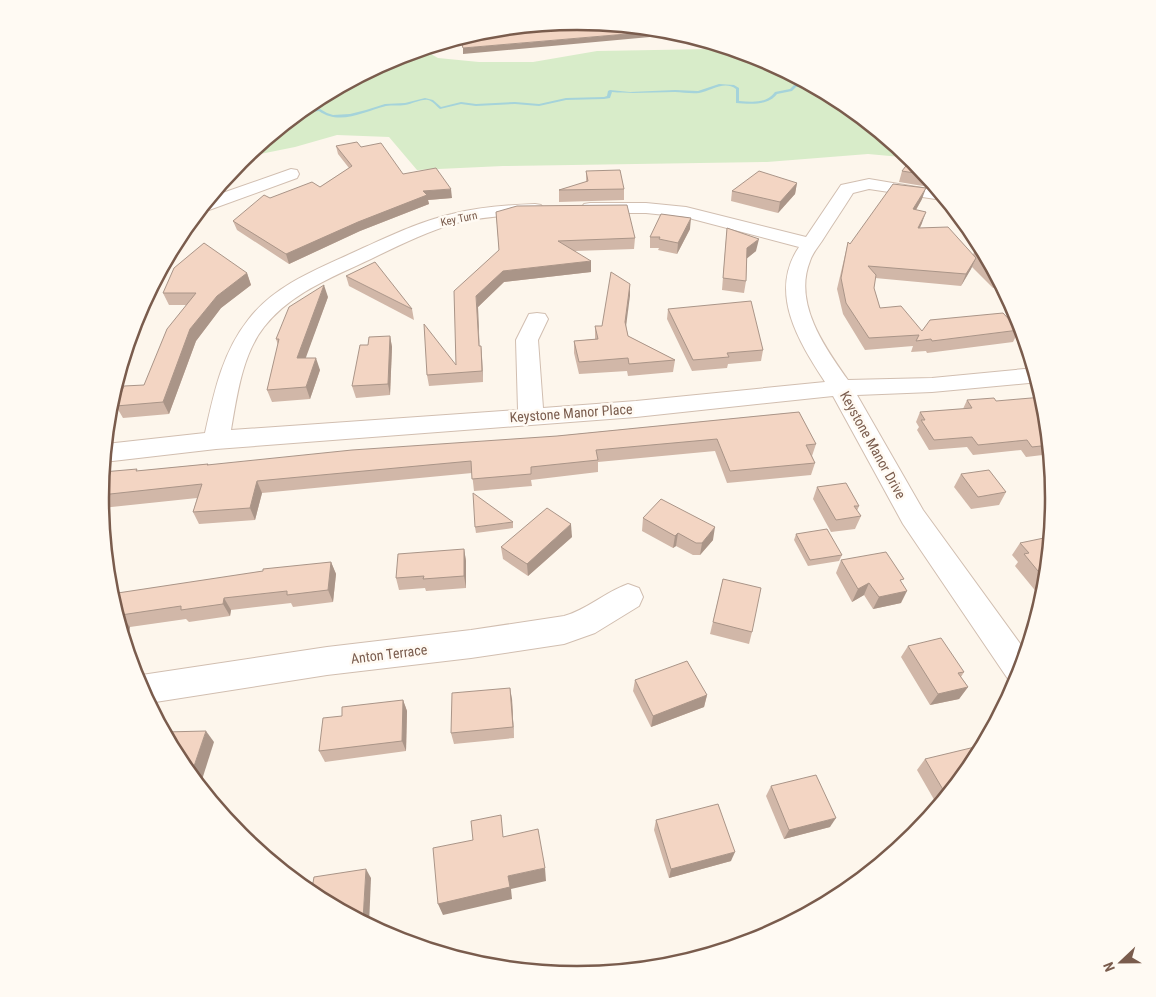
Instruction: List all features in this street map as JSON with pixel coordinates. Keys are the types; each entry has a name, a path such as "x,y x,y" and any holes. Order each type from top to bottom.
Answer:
{"street":[{"path":"512,35 525,34"},
{"path":"216,201 291,174"},
{"name":"Keystone Manor Drive","path":"935,195 869,184 848,190 836,204 809,244 798,268 795,296 802,319 816,351 841,388 913,517 1016,664"},
{"name":"Key Turn","path":"216,440 241,346 256,322 277,302 298,286 426,226 475,214 560,209 665,208 708,216 809,244"},
{"path":"531,416 527,340 537,319"},
{"name":"Keystone Manor Place","path":"113,452 216,440 636,409 841,388 932,385 1031,376"},
{"name":"Anton Terrace","path":"150,688 327,661 471,644 564,630 584,624 628,597"}],"green space":[{"path":"709,49 729,55 785,78 812,93 863,127 898,157 868,154 767,162 503,166 417,170 389,137 337,135 261,154 293,127 344,93 371,78 427,55 431,54 438,58 479,62 533,62 597,51"}],"building":[{"path":"578,30 633,33 463,48 462,45 487,39 547,31"},
{"path":"357,142 361,147 381,143 403,174 436,168 451,189 423,191 427,195 358,222 286,254 233,221 264,195 270,198 312,182 320,187 352,166 336,146"},
{"path":"907,165 914,173 902,171"},
{"path":"620,170 624,189 559,190 588,181 586,171"},
{"path":"759,171 797,183 780,202 732,191"},
{"path":"893,184 926,188 913,209 926,212 918,228 948,227 976,258 966,274 868,266 876,275 874,288 880,308 901,306 922,331 930,320 1003,313 1013,323 1015,330 932,341 931,339 916,341 919,335 869,338 846,303 841,278 848,242 850,244"},
{"path":"627,205 635,238 558,241 591,261 503,271 476,296 482,371 427,375 424,324 456,365 454,291 499,250 496,212 517,206"},
{"path":"661,214 691,218 678,243 659,239 660,237 650,237"},
{"path":"727,228 759,239 747,248 746,281 723,278"},
{"path":"204,243 247,273 217,296 190,329 163,402 119,406 124,386 144,385 167,329 196,293 163,293 174,268"},
{"path":"375,262 412,309 346,276"},
{"path":"611,272 630,284 625,322 628,336 675,360 629,364 628,358 579,362 574,341 598,339 595,326 602,326"},
{"path":"324,285 297,358 316,358 306,387 267,390 279,339 276,339 289,307"},
{"path":"751,301 763,350 727,353 729,357 693,360 668,309"},
{"path":"390,336 388,384 352,386 360,345 368,345 369,337"},
{"path":"994,398 996,401 1035,398 1043,446 1032,447 1027,440 978,445 972,437 934,440 921,420 925,420 920,412 972,408 967,400"},
{"path":"799,412 816,444 806,445 815,463 730,471 717,439 596,450 598,460 531,467 531,474 472,479 471,461 257,481 250,508 193,512 202,484 109,494 111,471 207,465 352,450 557,436"},
{"path":"989,470 1006,492 978,497 961,474"},
{"path":"846,483 859,506 854,506 861,516 836,520 817,487"},
{"path":"473,493 513,522 475,527"},
{"path":"661,499 715,527 702,543 696,543 678,533 675,536 643,518"},
{"path":"547,508 571,524 527,564 501,547"},
{"path":"827,529 842,555 810,560 796,534"},
{"path":"1044,538 1040,573 1024,554 1029,553 1020,543"},
{"path":"464,549 464,576 423,579 424,576 396,578 398,554"},
{"path":"886,552 904,579 900,580 907,591 879,597 869,583 858,589 841,560"},
{"path":"331,562 328,590 287,595 287,591 224,598 223,604 181,610 181,606 124,615 120,593 263,571 263,569"},
{"path":"723,579 761,588 752,632 713,622"},
{"path":"941,638 964,672 958,673 968,687 938,694 908,646"},
{"path":"687,661 707,695 653,716 635,680"},
{"path":"510,688 513,727 451,733 452,693"},
{"path":"403,700 402,741 319,751 323,718 342,716 342,707"},
{"path":"206,731 194,767 188,759 171,732"},
{"path":"975,747 944,791 925,759"},
{"path":"816,775 836,818 789,830 771,786"},
{"path":"718,804 735,852 671,869 656,820"},
{"path":"501,815 503,837 538,829 545,868 508,876 510,887 438,904 433,848 473,840 471,821"},
{"path":"366,869 363,915 311,883 314,877"}],"waterway":[{"path":"316,111 320,110 325,114 333,116 341,116 368,111 385,105 405,104 425,99 432,100 440,108 461,103 476,105 515,103 539,105 566,99 604,98 609,97 610,91 630,93 698,92 719,85 734,86 738,89 737,102 759,103 773,97 776,93 791,90 795,86 799,86"}]}
